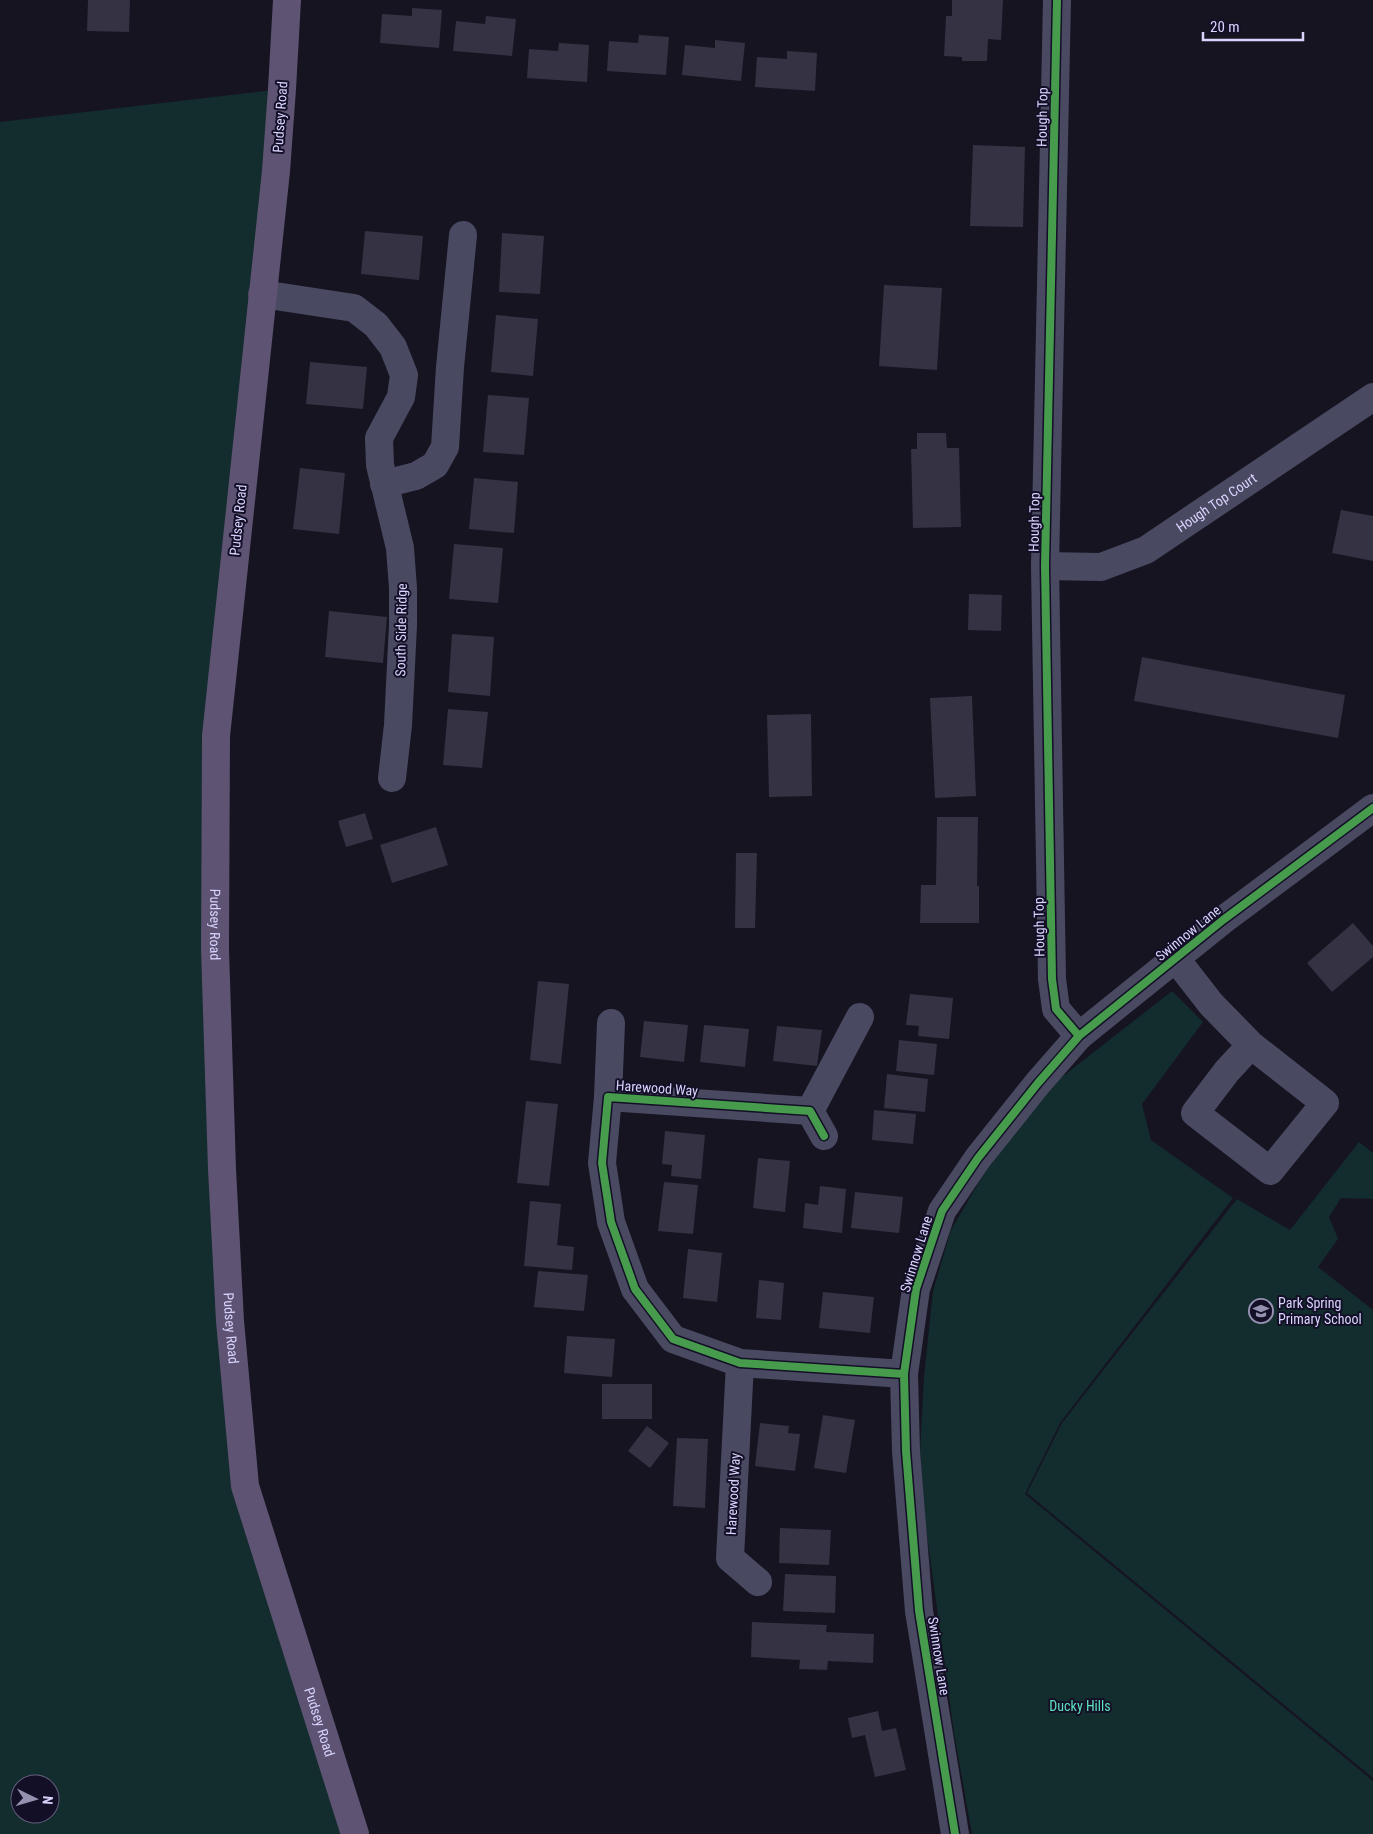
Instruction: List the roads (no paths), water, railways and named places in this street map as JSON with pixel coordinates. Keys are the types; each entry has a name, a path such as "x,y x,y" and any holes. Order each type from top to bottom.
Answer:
{"main road":[{"name":"Pudsey Road","path":"286,0 276,171 216,736 215,949 222,1169 230,1321 245,1486 355,1834"}],"street":[{"name":"Hough Top","path":"1057,0 1045,566 1052,979 1056,1009 1079,1036"},
{"path":"384,484 416,476 435,465 445,447 450,367 463,235"},
{"name":"South Side Ridge","path":"262,294 354,308 376,325 393,347 404,375 401,396 379,438 380,465 400,548 403,588 398,725 392,778"},
{"name":"Hough Top Court","path":"1045,566 1101,567 1146,550 1373,397"},
{"name":"Swinnow Lane","path":"955,1834 919,1611 906,1451 904,1374 916,1288 942,1211 984,1150 1079,1036 1223,920 1373,808"},
{"path":"1176,959 1211,1004 1251,1046 1325,1103 1270,1171 1195,1113 1227,1071 1251,1046"},
{"path":"824,1136 810,1110 860,1017"},
{"name":"Harewood Way","path":"611,1023 608,1098 602,1163 611,1222 635,1289 674,1339 740,1363 904,1374"},
{"name":"Harewood Way","path":"608,1098 810,1110"},
{"name":"Harewood Way","path":"740,1363 730,1558 758,1582"}],"place":[{"name":"Park Spring Primary School","path":"1261,1311"}],"park label":[{"name":"Ducky Hills","path":"1080,1706"}]}
